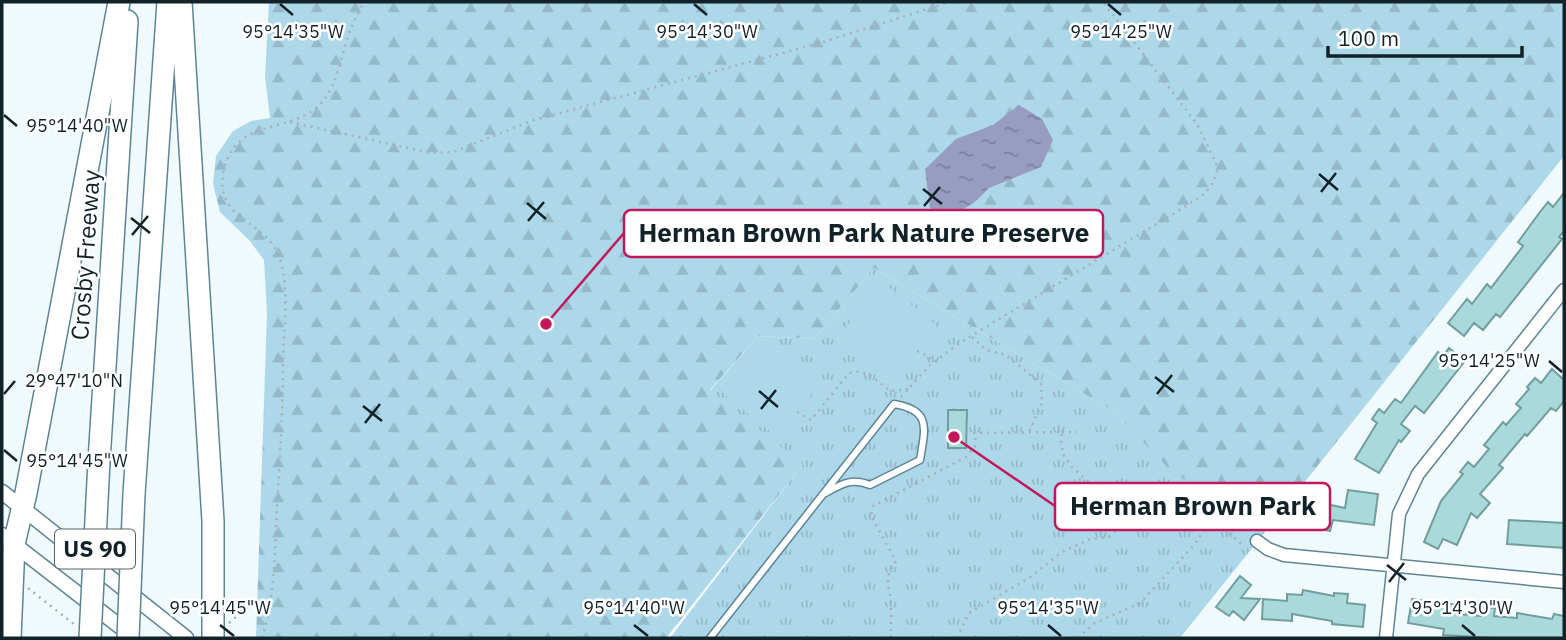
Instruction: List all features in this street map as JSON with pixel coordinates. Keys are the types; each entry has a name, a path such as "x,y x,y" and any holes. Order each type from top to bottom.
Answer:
{"highway":[{"path":"10,638 8,539 23,508 119,2"},
{"name":"Crosby Freeway","path":"87,635 129,2"},
{"name":"US 90","path":"128,638 134,494 168,2"},
{"path":"181,2 213,521 213,634"}],"street":[{"path":"1386,638 1399,514 1418,474 1564,290"},
{"path":"2,492 186,638"},
{"path":"8,539 135,638"},
{"path":"1257,541 1284,555 1564,582"}],"lane":[{"path":"710,638 822,495 894,404 911,407 919,414 925,432 920,460 870,485 858,480 838,486 822,495"}],"path":[{"path":"262,638 270,602 275,554 285,287 281,262 272,240 241,218 230,206 223,192 223,177 233,147 246,135 303,116 324,100 334,80 351,27 364,2"},
{"path":"288,122 431,153 453,152 534,120 809,46 950,2"},
{"path":"894,404 934,362 971,336 1202,196 1211,186 1217,173 1216,163 1196,124 1103,2"},
{"path":"971,336 986,350 1006,355 1041,384 1042,403 1029,432"},
{"path":"917,351 934,362"},
{"path":"797,412 811,420 849,373 858,370 866,372 890,391 908,388"},
{"path":"1062,432 1064,456 1072,467 1097,489 1211,520 1250,551 1257,541"},
{"path":"966,433 1077,432"},
{"path":"891,638 891,599 886,584 895,561 872,516 873,506 966,457 975,446 976,433"},
{"path":"957,638 969,612 1029,578 1062,552 1090,539 1109,537 1117,529 1126,496"},
{"path":"1079,638 1095,623 1140,603 1195,544 1211,520"},
{"path":"20,582 87,635"},
{"path":"213,634 247,607 270,602"}],"green space":[{"path":"269,2 1564,2 1564,156 1265,532 1205,485 1177,478 1113,411 874,268 814,339 758,336 710,390 804,463 666,638 256,638 267,313 264,260 250,241 220,212 213,184 216,156 233,131 251,121 270,118 265,77"},
{"path":"874,268 1113,411 1177,477 1205,485 1265,532 1180,638 670,638 803,464 710,391 758,336 814,339"},
{"path":"883,282 937,326 896,376 842,332"},
{"path":"763,342 818,386 777,437 722,392"}],"water":[{"path":"1019,105 1042,119 1053,140 1041,167 989,188 976,201 950,218 930,208 925,169 956,139 993,125"}],"building":[{"path":"1564,193 1564,231 1559,237 1562,239 1500,317 1496,314 1483,330 1474,323 1464,336 1448,323 1467,299 1472,304 1487,284 1491,288 1523,246 1518,242 1540,212 1548,202 1553,207"},
{"path":"1449,348 1465,361 1424,413 1415,406 1401,424 1410,431 1401,442 1399,440 1379,473 1355,459 1377,423 1372,419 1379,409 1384,413 1395,399 1401,403 1438,352 1443,356"},
{"path":"1552,369 1564,380 1564,401 1556,411 1551,408 1499,465 1503,468 1480,494 1490,503 1477,518 1471,513 1457,545 1443,539 1438,549 1424,542 1441,501 1463,474 1460,472 1468,462 1474,467 1489,449 1484,445 1503,422 1506,425 1521,408 1516,404 1529,389 1527,387 1535,378 1541,383"},
{"path":"948,410 967,410 966,448 948,448"},
{"path":"1348,490 1378,494 1374,525 1333,520 1330,531 1302,525 1307,500 1345,508"},
{"path":"1509,520 1564,523 1564,548 1507,544"},
{"path":"1240,576 1251,585 1241,598 1260,599 1244,620 1233,611 1229,616 1216,607"},
{"path":"1303,590 1334,596 1334,593 1348,594 1347,603 1365,605 1363,627 1332,624 1332,621 1292,614 1292,621 1262,619 1263,599 1287,601 1287,594 1302,595"},
{"path":"1412,599 1460,605 1459,614 1481,616 1482,607 1495,608 1494,616 1517,618 1517,613 1552,619 1554,614 1564,616 1564,638 1443,635 1444,629 1408,623"}],"place":[{"name":"Herman Brown Park Nature Preserve","path":"546,324"},
{"name":"Herman Brown Park","path":"954,437"}]}
